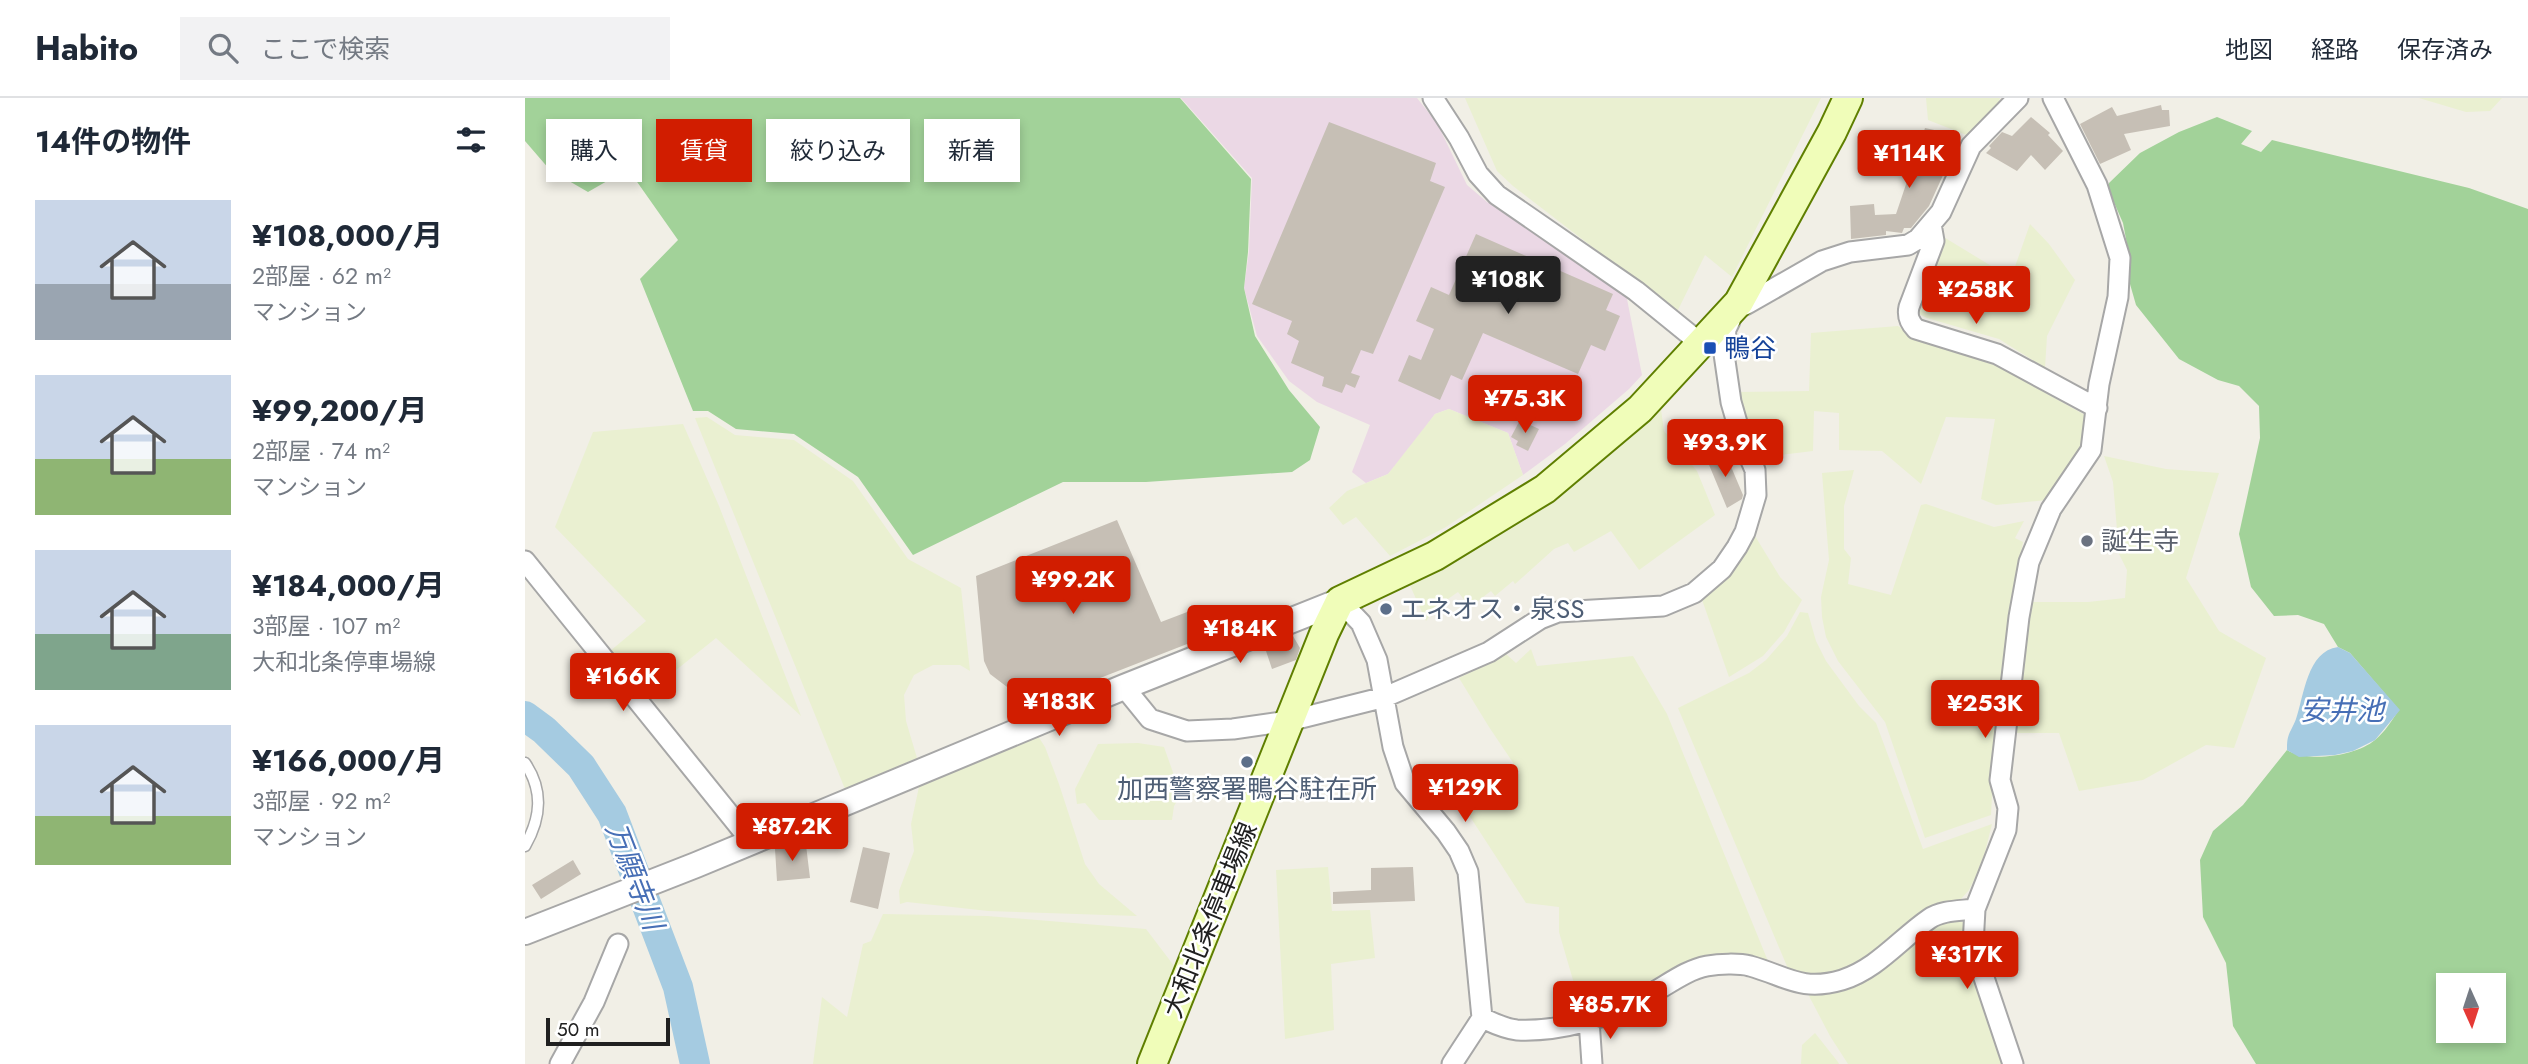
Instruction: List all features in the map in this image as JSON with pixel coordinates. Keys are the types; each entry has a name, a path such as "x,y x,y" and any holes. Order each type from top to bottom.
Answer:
{"main road":[{"path":"1340,601 1435,556 1545,489 1640,409 1733,309 1797,199 1848,98"},
{"name":"大和北条停車場線","path":"1152,1064 1324,634 1340,601"}],"street":[{"path":"1433,98 1478,174 1497,195 1636,291 1689,334 1700,347"},
{"path":"1123,687 1150,719 1187,731 1233,729 1289,721 1385,697 1489,652 1549,615 1564,610 1663,606 1694,593 1722,569 1745,532 1756,495 1755,470 1742,440 1731,402 1724,354 1726,328 1733,309 1745,305 1822,261 1850,252 1908,245 1918,239 1941,212 1971,146 2018,98"},
{"path":"2013,1064 1973,945 1975,909 2007,830 2008,808 2000,780 2019,617 2029,562 2051,509 2091,450 2099,384 2118,297 2120,258 2097,185 2053,98"},
{"path":"1931,225 1934,242 1909,307 1911,324 1916,329 1997,354 2097,408"},
{"path":"525,561 751,841"},
{"path":"527,926 615,898 1123,687 1340,601 1361,623 1377,660 1393,747 1405,783 1446,832 1459,851 1468,872 1482,1018 1452,1064"},
{"path":"1482,1018 1515,1030 1589,1020 1629,1006 1686,973 1706,966 1747,965 1809,986 1843,980 1870,966 1930,919 1943,913 1975,909"},
{"path":"560,1064 594,1002 618,944"},
{"path":"1589,1020 1592,1064"}],"lane":[{"path":"525,764 536,779 538,800 535,829 525,846"}],"shaded area":[{"path":"1181,98 1417,98 1437,123 1467,185 1487,202 1626,294 1642,375 1565,444 1523,475 1508,433 1449,409 1435,414 1388,474 1366,483 1352,472 1370,425 1317,402 1289,381 1257,336 1244,288 1249,251 1252,178"}],"green space":[{"path":"525,98 1180,98 1251,179 1244,288 1255,336 1289,390 1320,427 1310,460 1292,472 1146,482 1063,482 913,555 858,477 794,434 736,429 708,411 693,411 640,279 678,240 637,182 642,182 642,119 546,119 546,165 525,141"},
{"path":"1465,98 1821,98 1732,277 1705,255 1677,312 1497,171"},
{"path":"1926,98 2000,98 1996,111 1969,136 1928,120"},
{"path":"2419,98 2502,98 2490,111 2466,112"},
{"path":"2217,117 2252,131 2241,144 2261,152 2272,140 2469,188 2528,209 2528,1064 2256,1064 2233,1026 2226,963 2203,917 2200,860 2213,831 2243,805 2287,750 2319,757 2356,750 2379,737 2399,710 2350,653 2338,647 2324,624 2298,615 2274,616 2251,587 2239,534 2260,438 2259,406 2239,386 2218,380 2179,359 2136,305 2130,284 2129,255 2123,223 2109,191 2109,183 2140,153 2179,132"},
{"path":"571,182 605,182 588,192"},
{"path":"2030,224 2049,244 2075,280 2047,336 2045,368 1999,339 1915,312 1942,236 2011,278"},
{"path":"1898,326 1919,340 1997,366 2085,415 2085,446 2047,500 1996,505 1981,499 1995,419 1946,417 1921,484 1882,451 1839,450 1839,413 1814,411 1813,451 1772,456 1759,441 1747,444 1735,392 1809,391 1811,333"},
{"path":"1660,402 1664,431 1697,471 1715,515 1639,570 1611,531 1574,552 1568,543 1554,549 1515,584 1513,581 1495,596 1491,591 1470,607 1458,592 1435,608 1426,621 1408,581 1550,495 1612,451"},
{"path":"1449,409 1508,433 1523,475 1446,527 1390,556 1356,517 1343,525 1329,508 1347,491 1388,474 1435,414"},
{"path":"707,417 735,435 794,440 853,481 908,559 961,588 970,671 960,665 933,665 914,675 904,695 906,721 917,758 845,789 695,418"},
{"path":"683,424 719,506 801,716 716,638 645,695 609,652 646,621 555,527 593,432"},
{"path":"2104,456 2166,469 2219,473 2186,578 2219,631 2266,658 2234,748 2206,745 2143,780 2079,791 2059,733 2012,733 2028,602 2088,602 2125,598 2127,570 2119,554 2113,482"},
{"path":"1854,470 1844,506 1844,549 1851,558 1848,584 1891,595 1921,505 1926,504 1994,527 2024,521 2015,538 2023,542 2012,598 2005,708 1993,775 1991,815 1925,838 1885,722 1838,661 1826,637 1822,617 1821,597 1829,560 1822,473"},
{"path":"1752,531 1780,577 1802,600 1784,632 1763,656 1729,677 1700,594"},
{"path":"1800,612 1808,613 1816,641 1826,661 1859,706 1876,723 1923,849 1992,824 1976,876 1961,899 1934,907 1873,957 1840,972 1822,976 1802,976 1789,971 1678,708 1749,673 1766,660 1787,636"},
{"path":"1531,649 1537,666 1633,656 1667,714 1770,966 1725,959 1695,959 1605,1002 1580,1004 1559,932 1559,907 1526,903 1467,812 1520,773 1459,678 1506,654 1516,663"},
{"path":"1036,733 1045,747 1059,784 1085,864 1099,884 1137,916 988,911 907,902 900,904 899,891 914,851 911,824 920,782"},
{"path":"1138,743 1164,747 1181,795 1174,806 1172,820 1099,820 1085,803 1077,804 1075,789 1098,744"},
{"path":"1328,867 1332,911 1370,910 1375,958 1331,964 1334,1030 1285,1039 1276,870"},
{"path":"883,914 987,916 1146,929 1181,975 1146,1064 813,1064 822,997 847,1017 863,944 871,941"},
{"path":"1952,919 1965,923 2007,1064 1848,1064 1809,996 1812,989 1927,929"},
{"path":"1815,1033 1839,1064 1801,1064 1802,1045"}],"water":[{"name":"安井池","path":"2338,647 2350,653 2400,710 2375,740 2353,751 2299,757 2287,750 2288,740 2308,676 2319,657"}],"building":[{"path":"2161,105 2162,110 2169,110 2170,126 2124,134 2131,150 2100,164 2080,124 2112,107 2117,116"},
{"path":"2031,117 2050,133 2048,135 2063,151 2045,170 2031,155 2017,171 1986,153 2002,132 2012,136"},
{"path":"1329,122 1436,163 1430,181 1445,187 1373,354 1361,350 1351,373 1360,376 1355,388 1346,384 1342,393 1322,386 1324,377 1291,363 1299,341 1287,334 1292,321 1252,304"},
{"path":"1925,128 1953,134 1949,148 1954,151 1929,206 1911,228 1904,228 1902,233 1886,231 1886,235 1851,239 1850,206 1874,204 1875,215 1896,214"},
{"path":"1476,234 1613,294 1606,310 1620,316 1605,351 1591,345 1578,374 1483,333 1462,380 1451,375 1440,400 1398,381 1409,355 1421,360 1434,329 1416,321 1431,287 1449,295"},
{"path":"1520,420 1539,429 1528,451 1516,445 1518,441 1511,437"},
{"path":"1724,450 1743,495 1742,499 1727,508 1707,460"},
{"path":"1117,520 1161,622 1195,609 1205,637 1031,705 990,674 984,661 976,576"},
{"path":"1293,636 1300,648 1296,660 1272,669 1266,651 1271,649 1270,645"},
{"path":"806,845 810,878 777,881 775,849"},
{"path":"863,847 890,853 878,909 850,902"},
{"path":"573,860 581,874 541,899 532,885"},
{"path":"1413,867 1415,901 1333,904 1333,892 1371,890 1371,868"}],"waterway":[{"name":"万願寺川","path":"525,716 544,730 581,766 612,814 678,987 695,1064"}],"place":[{"name":"鴨谷","path":"1710,348"},
{"name":"誕生寺","path":"2087,541"},
{"name":"エネオス・泉SS","path":"1386,609"},
{"name":"加西警察署鴨谷駐在所","path":"1247,762"}]}
